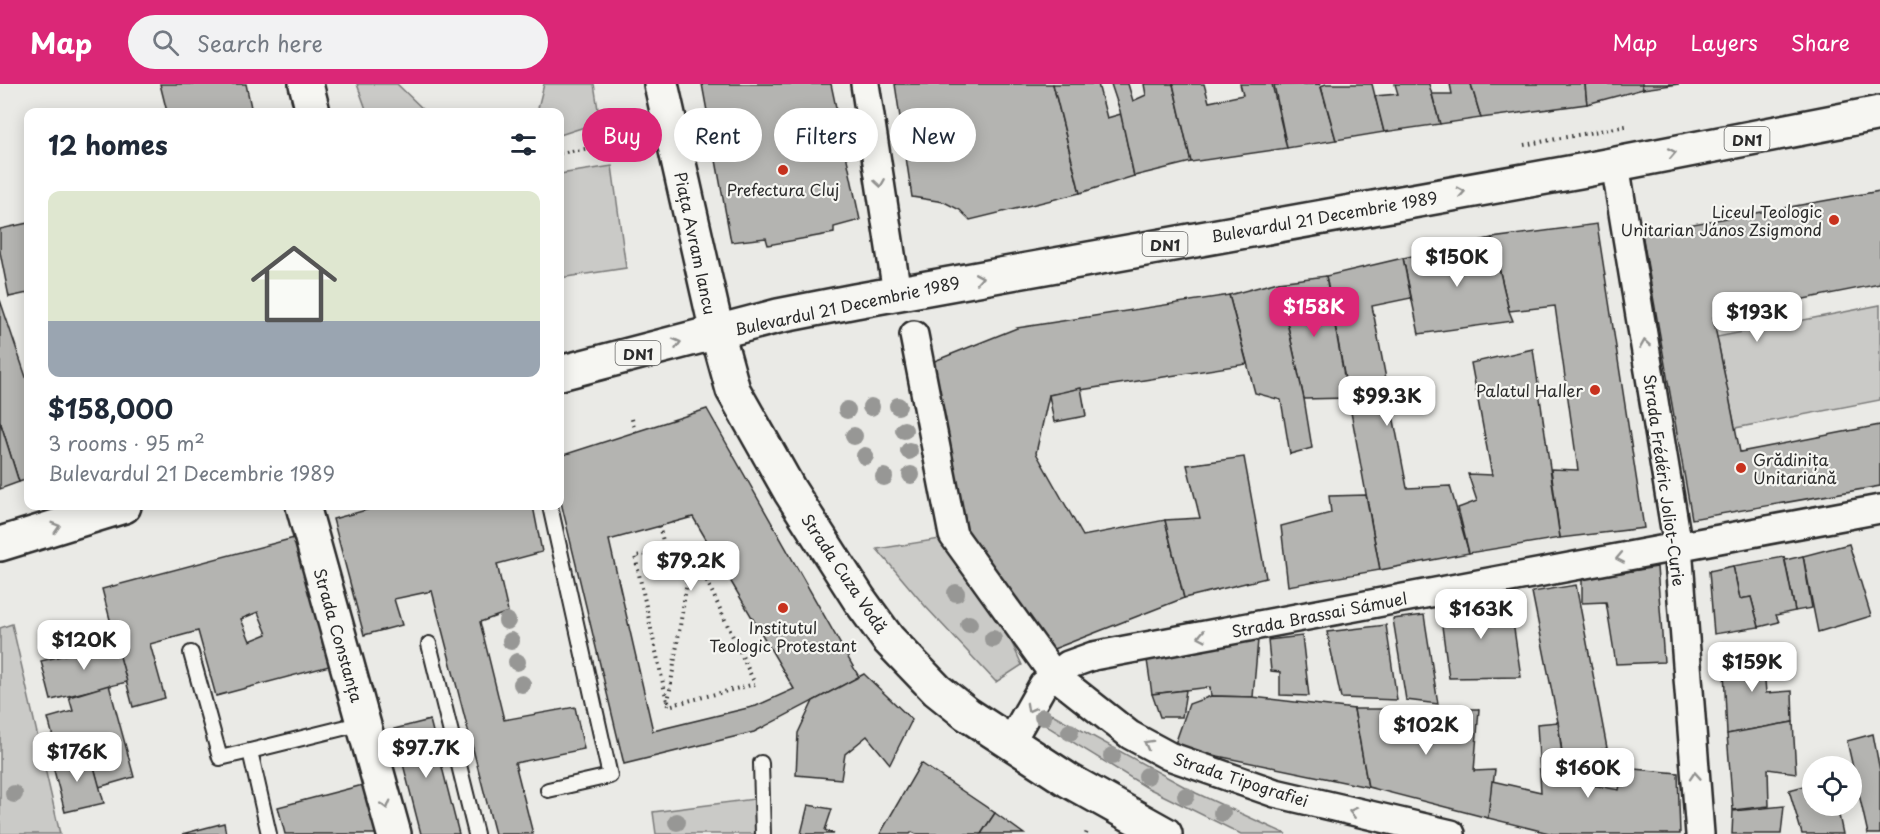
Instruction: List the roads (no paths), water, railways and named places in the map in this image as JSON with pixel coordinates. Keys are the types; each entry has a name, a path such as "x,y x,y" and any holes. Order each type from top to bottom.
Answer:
{"main road":[{"path":"306,84 312,108"},
{"name":"Piața Avram Iancu","path":"661,84 717,332"},
{"name":"Bulevardul 21 Decembrie 1989","path":"564,372 778,316 1615,164 1880,113"},
{"name":"Strada Cuza Vodă","path":"717,332 733,390 790,490 859,599 888,639 937,690 967,714 1068,780 1165,834"},
{"path":"0,544 111,510"},
{"name":"Strada Constanța","path":"304,510 394,834"}],"street":[{"path":"865,84 897,293"},
{"name":"Strada Frédéric Joliot-Curie","path":"1615,164 1678,547 1700,834"},
{"path":"914,335 953,535 1054,675"},
{"name":"Strada Brassai Sámuel","path":"1010,743 1043,685 1068,665 1093,656 1880,509"},
{"name":"Strada Tipografiei","path":"1054,675 1130,735 1168,756 1275,793 1451,834"}],"lane":[{"path":"548,790 610,776 551,510"},
{"path":"429,644 476,834"},
{"path":"191,653 220,758 363,723"},
{"path":"250,751 269,834"},
{"path":"761,763 764,834"}],"place":[{"name":"Prefectura Cluj","path":"783,170"},
{"name":"Liceul Teologic Unitarian János Zsigmond","path":"1834,220"},
{"name":"Palatul Haller","path":"1595,390"},
{"name":"Grădinița Unitariană","path":"1741,468"},
{"name":"Institutul Teologic Protestant","path":"783,608"}]}
